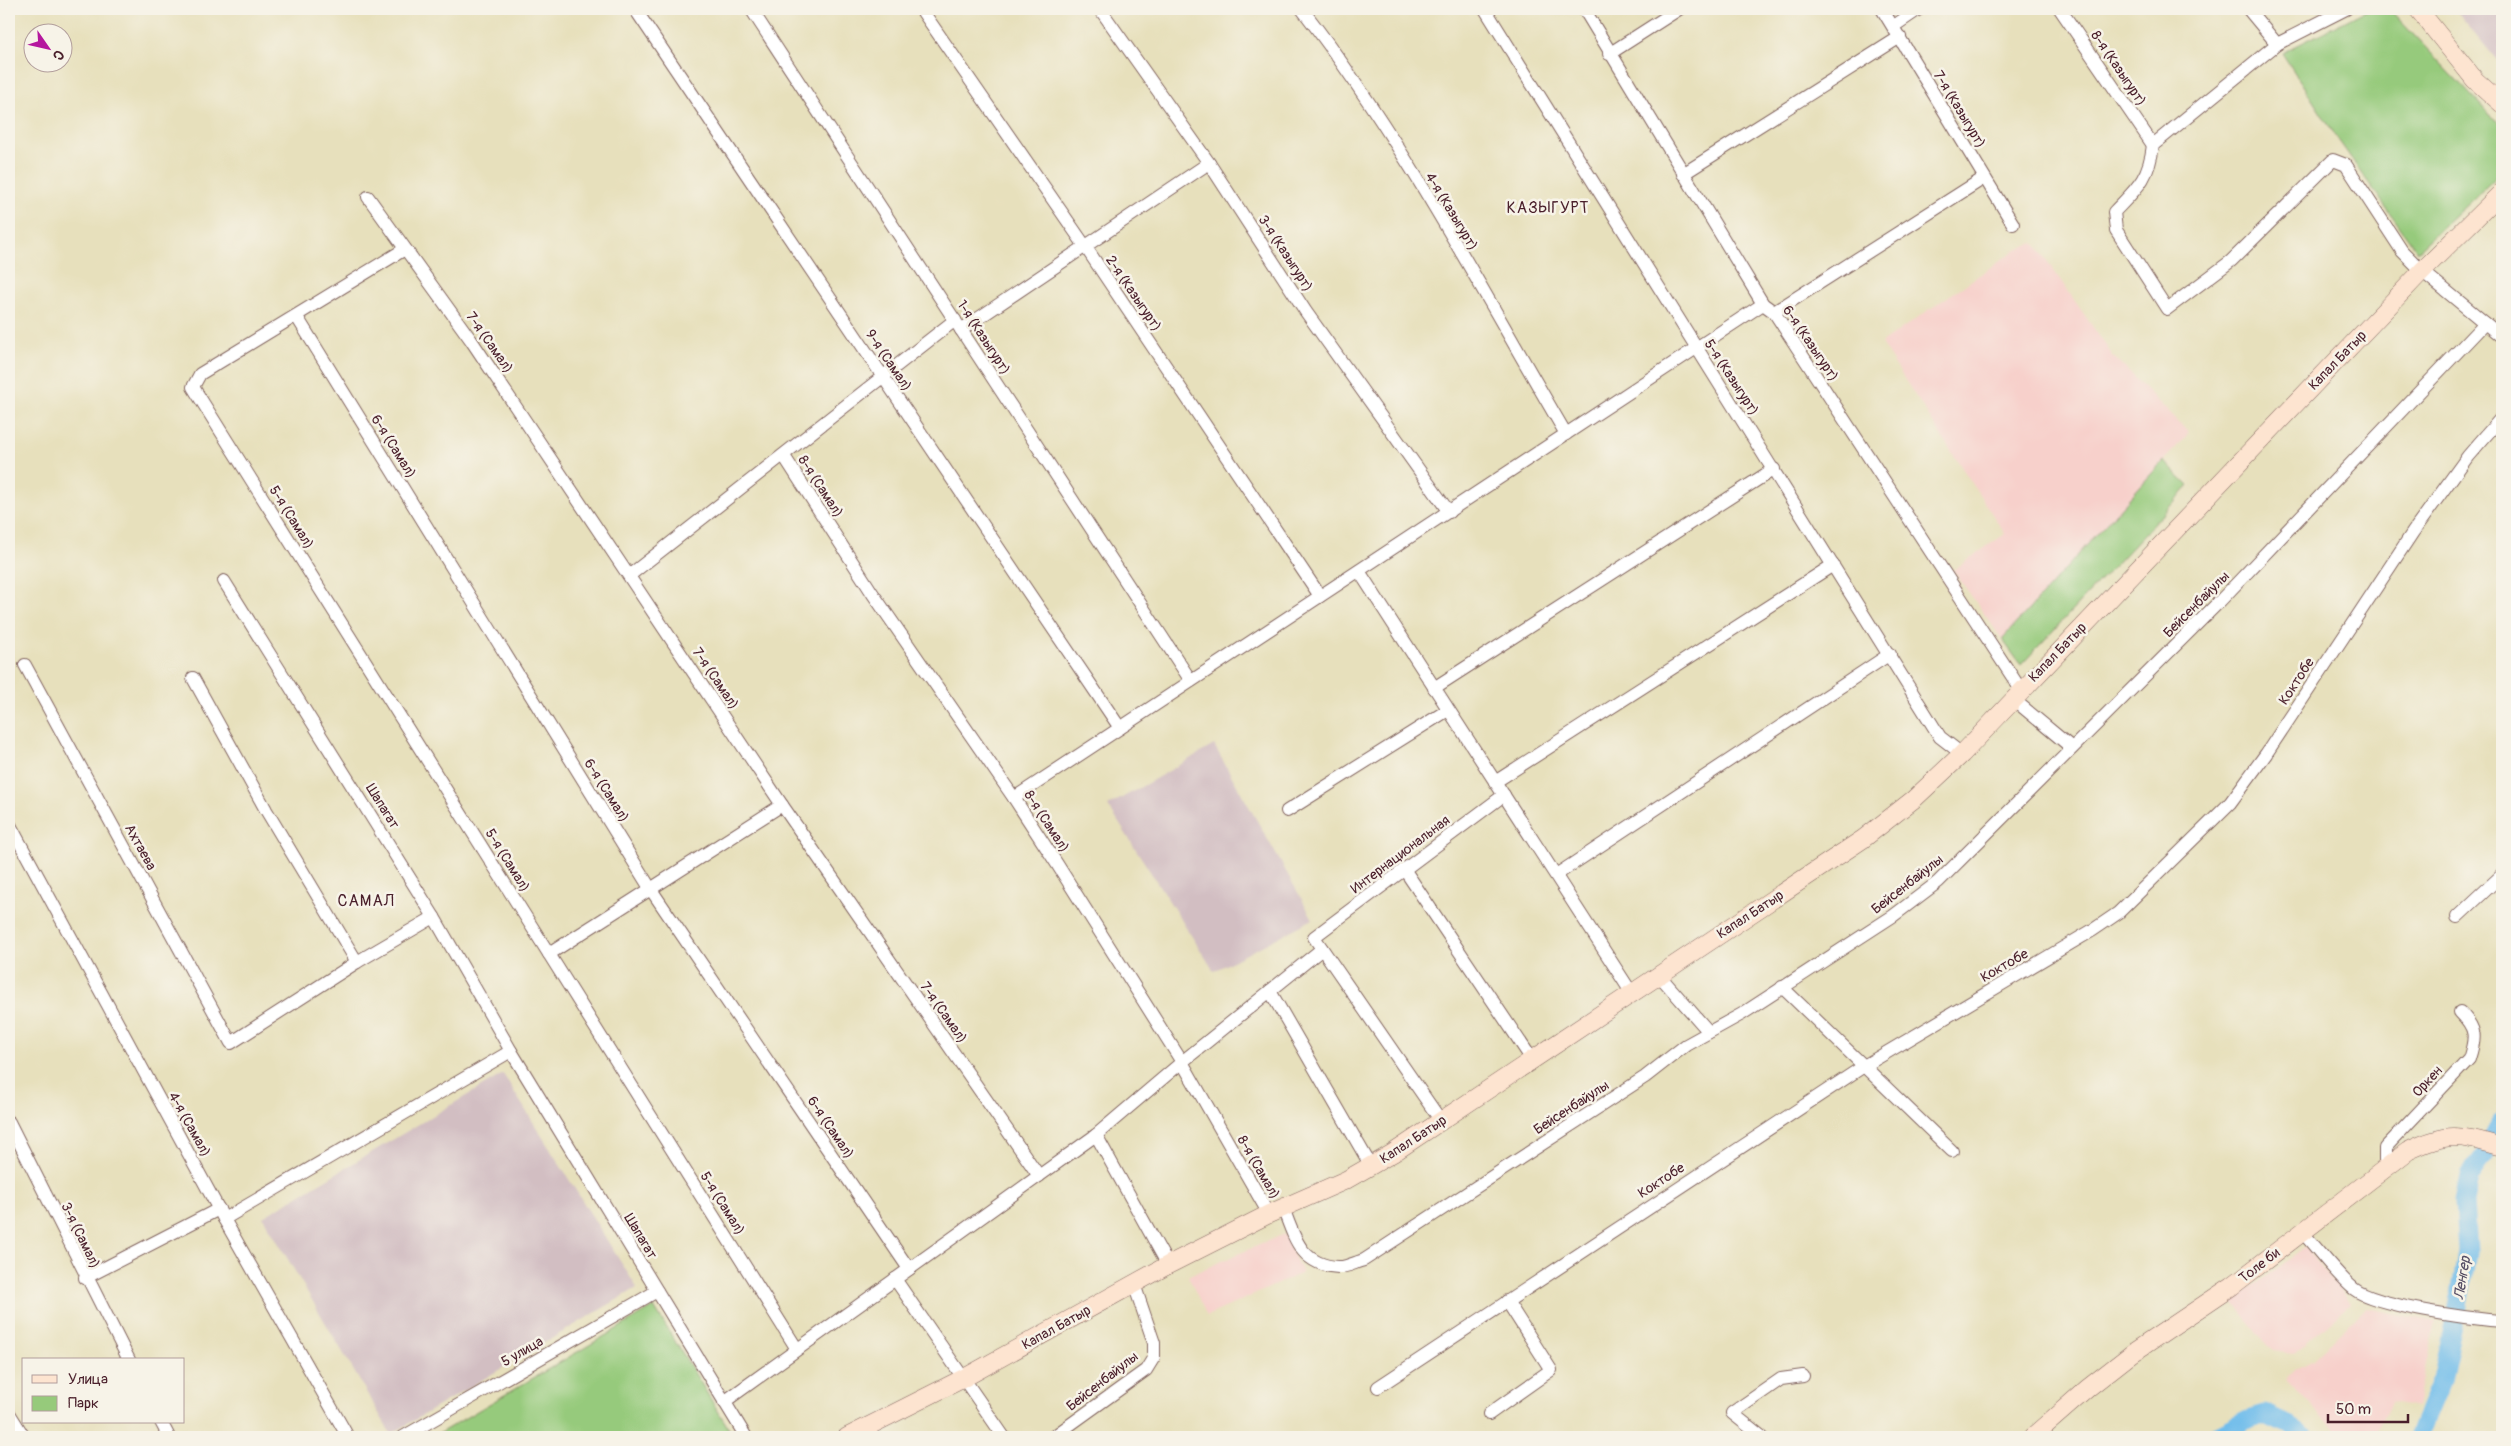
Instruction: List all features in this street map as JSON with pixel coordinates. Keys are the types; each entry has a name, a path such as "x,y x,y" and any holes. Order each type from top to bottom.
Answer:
{"main road":[{"path":"2418,9 2476,80 2502,104"},
{"name":"Капал Батыр","path":"847,1437 964,1378 1168,1264 1276,1211 1346,1180 1371,1166 1532,1061 1631,992 1863,839 1914,799 1962,754 2422,272 2502,192"},
{"name":"Толе би","path":"2032,1437 2088,1388 2134,1352 2232,1286 2408,1151 2433,1139 2453,1136 2502,1147"}],"street":[{"name":"9-я (Самал)","path":"635,9 670,58 882,377 1120,728"},
{"name":"1-я (Казыгурт)","path":"751,9 1191,681"},
{"name":"2-я (Казыгурт)","path":"921,9 1084,246 1320,596"},
{"name":"3-я (Казыгурт)","path":"1100,9 1209,163 1306,312 1449,512"},
{"name":"4-я (Казыгурт)","path":"1302,9 1342,60 1377,114 1566,434"},
{"name":"5-я (Казыгурт)","path":"1485,9 1696,348 1774,469 1832,565 1890,654 1940,737 1962,754"},
{"name":"6-я (Казыгурт)","path":"1584,9 1609,54 1683,174 2017,695 2072,748"},
{"path":"1609,54 1679,9"},
{"name":"7-я (Казыгурт)","path":"1882,9 2013,224"},
{"path":"1683,174 1897,32 1919,9"},
{"name":"8-я (Казыгурт)","path":"2060,9 2153,145"},
{"path":"2248,9 2278,44"},
{"path":"2346,9 2278,44 2153,145 2150,167 2140,184 2114,212 2116,230 2167,309 2231,261 2333,160 2346,165 2402,250 2422,272 2502,337"},
{"path":"630,575 784,456 882,377 958,325 1084,246 1209,163"},
{"path":"1014,798 1696,348 1769,308 1984,178"},
{"name":"7-я (Самал)","path":"368,197 471,340 630,575 782,805 1039,1176"},
{"path":"297,317 405,249"},
{"name":"5-я (Самал)","path":"297,317 200,374 193,387 797,1349"},
{"name":"6-я (Самал)","path":"297,317 650,888 910,1269"},
{"name":"Бейсенбайулы","path":"1276,1211 1298,1248 1316,1261 1338,1268 1364,1260 1645,1077 1686,1045 1782,987 1893,916 1938,882 2220,601 2485,323"},
{"name":"Коктобе","path":"1378,1386 1864,1066 2100,926 2118,913 2230,803 2266,754 2413,532 2468,456 2502,417"},
{"name":"8-я (Самал)","path":"784,456 873,594 1014,798 1276,1211"},
{"path":"1434,688 1774,469"},
{"path":"1495,782 1832,565"},
{"path":"1359,571 1631,992"},
{"name":"Шапагат","path":"224,581 434,917 511,1051 746,1437"},
{"path":"1556,875 1890,654"},
{"name":"Ахтаева","path":"25,665 231,1043 357,962"},
{"path":"193,678 266,810 357,962 434,917"},
{"path":"1287,811 1448,710"},
{"name":"Интернациональная","path":"1322,949 1314,938 1504,795"},
{"path":"549,954 782,805"},
{"name":"4-я (Самал)","path":"9,823 221,1214 348,1437"},
{"path":"1404,869 1532,1061"},
{"path":"2457,917 2502,875"},
{"path":"724,1402 1096,1135 1182,1062 1322,949 1441,1121"},
{"path":"1658,974 1709,1032"},
{"path":"1782,987 1952,1151"},
{"path":"1270,991 1371,1166"},
{"name":"Оркен","path":"2385,1168 2385,1148 2469,1059 2475,1041 2472,1024 2460,1012"},
{"path":"85,1278 221,1214 511,1051"},
{"name":"3-я (Самал)","path":"9,1122 85,1278 127,1358"},
{"path":"1096,1135 1168,1264"},
{"path":"2302,1232 2354,1289 2373,1299 2469,1319 2502,1321"},
{"path":"896,1279 1004,1437"},
{"name":"Бейсенбайулы","path":"1053,1437 1146,1370 1154,1357 1154,1343 1134,1284"},
{"name":"5 улица","path":"403,1437 657,1291"},
{"path":"1489,1414 1551,1370 1507,1300"},
{"path":"1762,1437 1732,1414 1781,1379 1803,1376"},
{"path":"9,1413 24,1437"},
{"path":"162,1424 169,1437"}],"shaded area":[{"path":"2455,9 2502,9 2502,62 2500,64"},
{"path":"2034,242 2113,356 2189,433 2002,639 1953,570 2005,534 1881,343 2014,251"},
{"path":"1214,745 1313,919 1214,971 1108,806"},
{"path":"503,1074 637,1288 391,1434 263,1217"},
{"path":"1284,1234 1302,1273 1207,1316 1188,1276"},
{"path":"2306,1247 2351,1303 2293,1354 2274,1351 2232,1303"},
{"path":"2366,1308 2435,1322 2417,1407 2391,1402 2374,1437 2342,1437 2285,1380 2295,1369 2313,1359"}],"green space":[{"path":"2369,9 2389,9 2489,114 2502,124 2502,172 2417,251 2339,141 2282,53"},
{"path":"2163,461 2189,486 2021,665 2002,639"},
{"path":"654,1307 734,1437 433,1437"}],"waterway":[{"name":"Ленгер","path":"2418,1437 2442,1379 2458,1307 2467,1252 2464,1202 2469,1177 2484,1156 2502,1122"},
{"name":"Ленгер","path":"2213,1437 2248,1419 2264,1414 2290,1426 2306,1437"}],"district":[{"name":"КАЗЫГУРТ","path":"1548,207"},
{"name":"САМАЛ","path":"366,900"}]}
